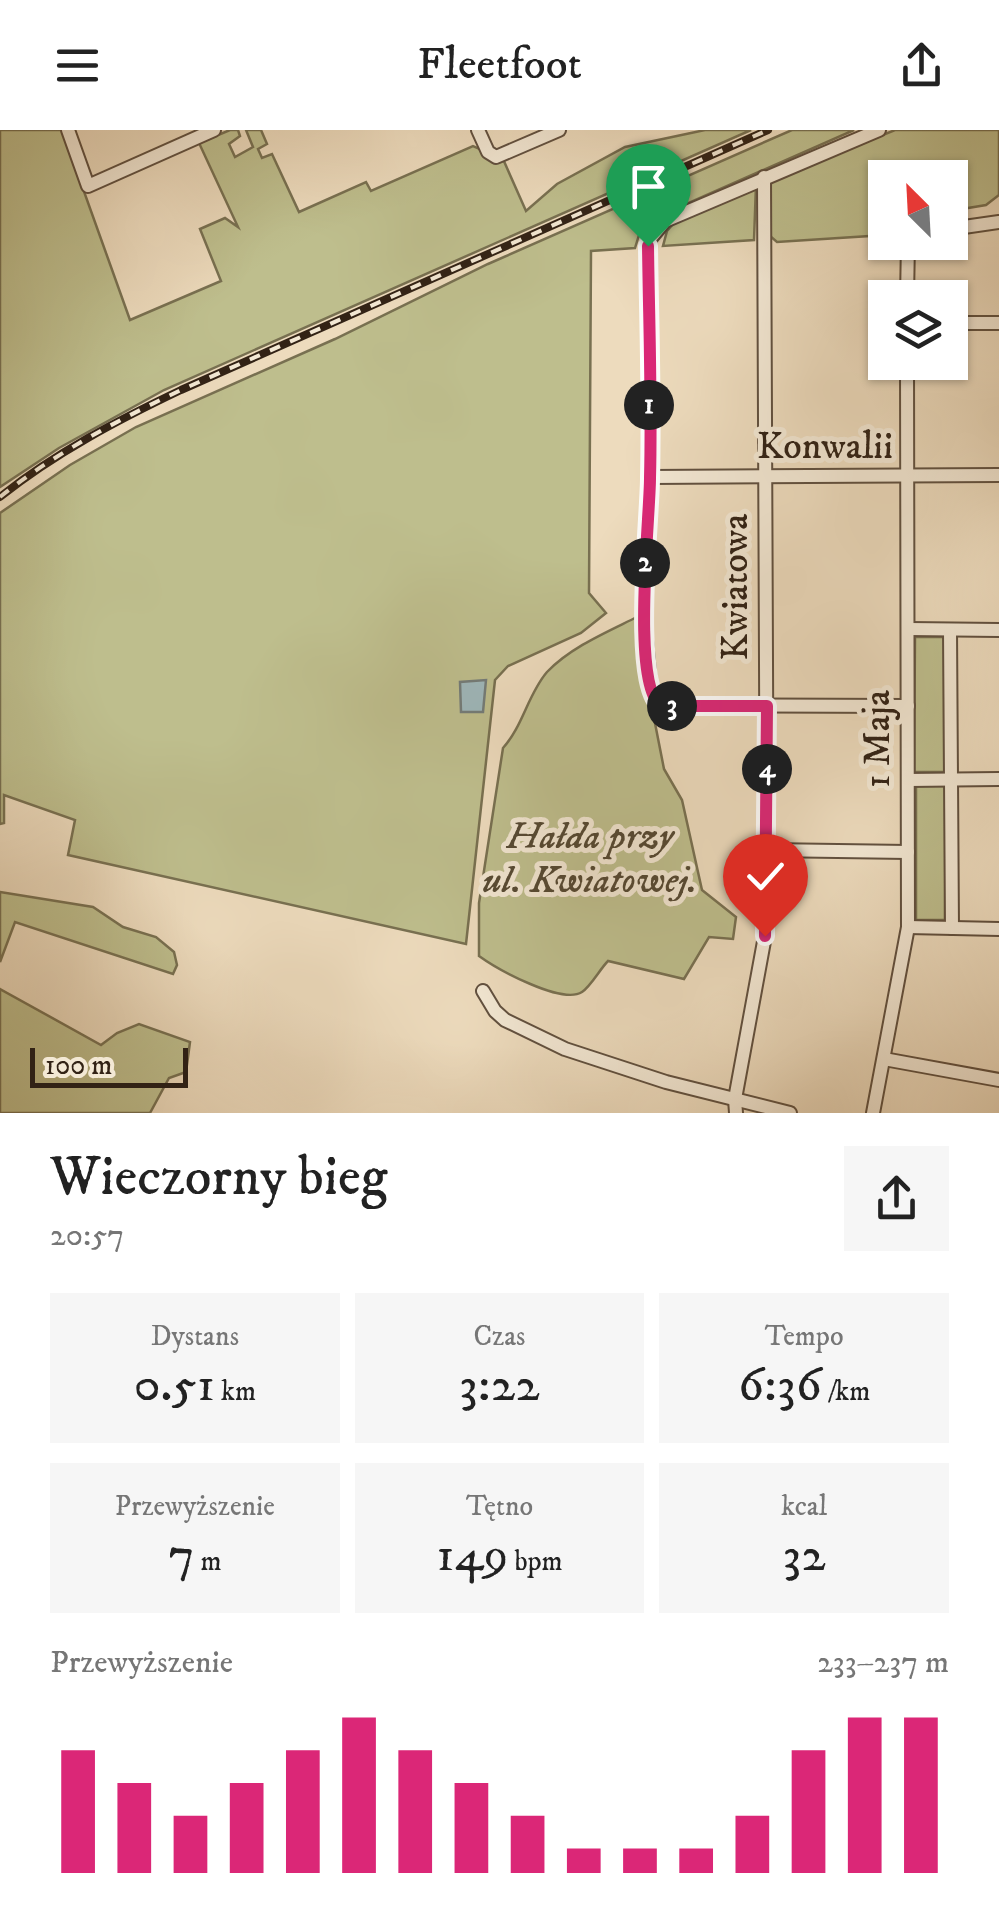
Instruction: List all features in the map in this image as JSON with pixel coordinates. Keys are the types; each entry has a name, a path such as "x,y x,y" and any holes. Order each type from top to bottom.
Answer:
{"street":[{"path":"68,130 88,186 214,130"},
{"path":"478,130 492,156 559,130"},
{"path":"879,130 664,222 650,240 650,478 643,608 654,701 661,706 908,706"},
{"name":"Kwiatowa","path":"736,1106 765,936 768,850 764,177"},
{"path":"968,226 999,222"},
{"path":"968,323 999,323"},
{"name":"1 Maja","path":"873,1113 908,927 907,380"},
{"name":"Konwalii","path":"650,478 999,475"},
{"path":"908,630 999,630"},
{"path":"950,630 952,928"},
{"path":"908,780 999,779"},
{"path":"768,850 908,852"},
{"path":"908,927 999,929"},
{"path":"484,991 505,1020 565,1049 736,1106 790,1113"},
{"path":"884,1059 999,1080"}],"green space":[{"path":"0,130 62,130 130,320 221,281 200,229 225,218 238,227 199,143 230,130 238,130 240,136 229,144 235,157 253,147 246,130 261,130 267,144 258,149 262,158 272,154 299,212 366,182 371,191 473,146 503,159 526,211 557,184 625,147 705,130 751,130 164,390 59,448 0,487"},
{"path":"792,130 854,130 650,220 635,248 591,251 589,593 606,613 581,633 508,666 495,680 466,944 68,855 75,820 4,795 4,823 0,824 0,513 70,465 136,427 335,339 488,264"},
{"path":"895,130 999,130 999,195 986,205 968,208 968,160 868,160 868,236 777,242 770,236 769,181"},
{"path":"756,185 754,240 663,246 673,224"},
{"name":"Hałda przy ul. Kwiatowej.","path":"637,617 644,691 652,708 664,769 682,800 702,890 736,917 733,939 709,937 684,979 608,961 582,992 560,994 514,977 479,956 479,903 503,748 547,672 578,648"},
{"path":"915,637 945,637 945,772 914,772"},
{"path":"916,785 946,785 945,920 916,920"},
{"path":"0,892 93,907 123,927 156,937 174,952 177,965 173,974 15,922 0,962"},
{"path":"0,989 101,1045 139,1024 190,1042 186,1072 169,1078 150,1113 0,1113"}],"water":[{"path":"486,680 483,712 461,712 460,682"}],"railway":[{"path":"0,497 88,438 181,390 768,130"}],"route":[{"path":"648,246 650,478 643,608 651,694 661,706 767,706 765,936"}]}
